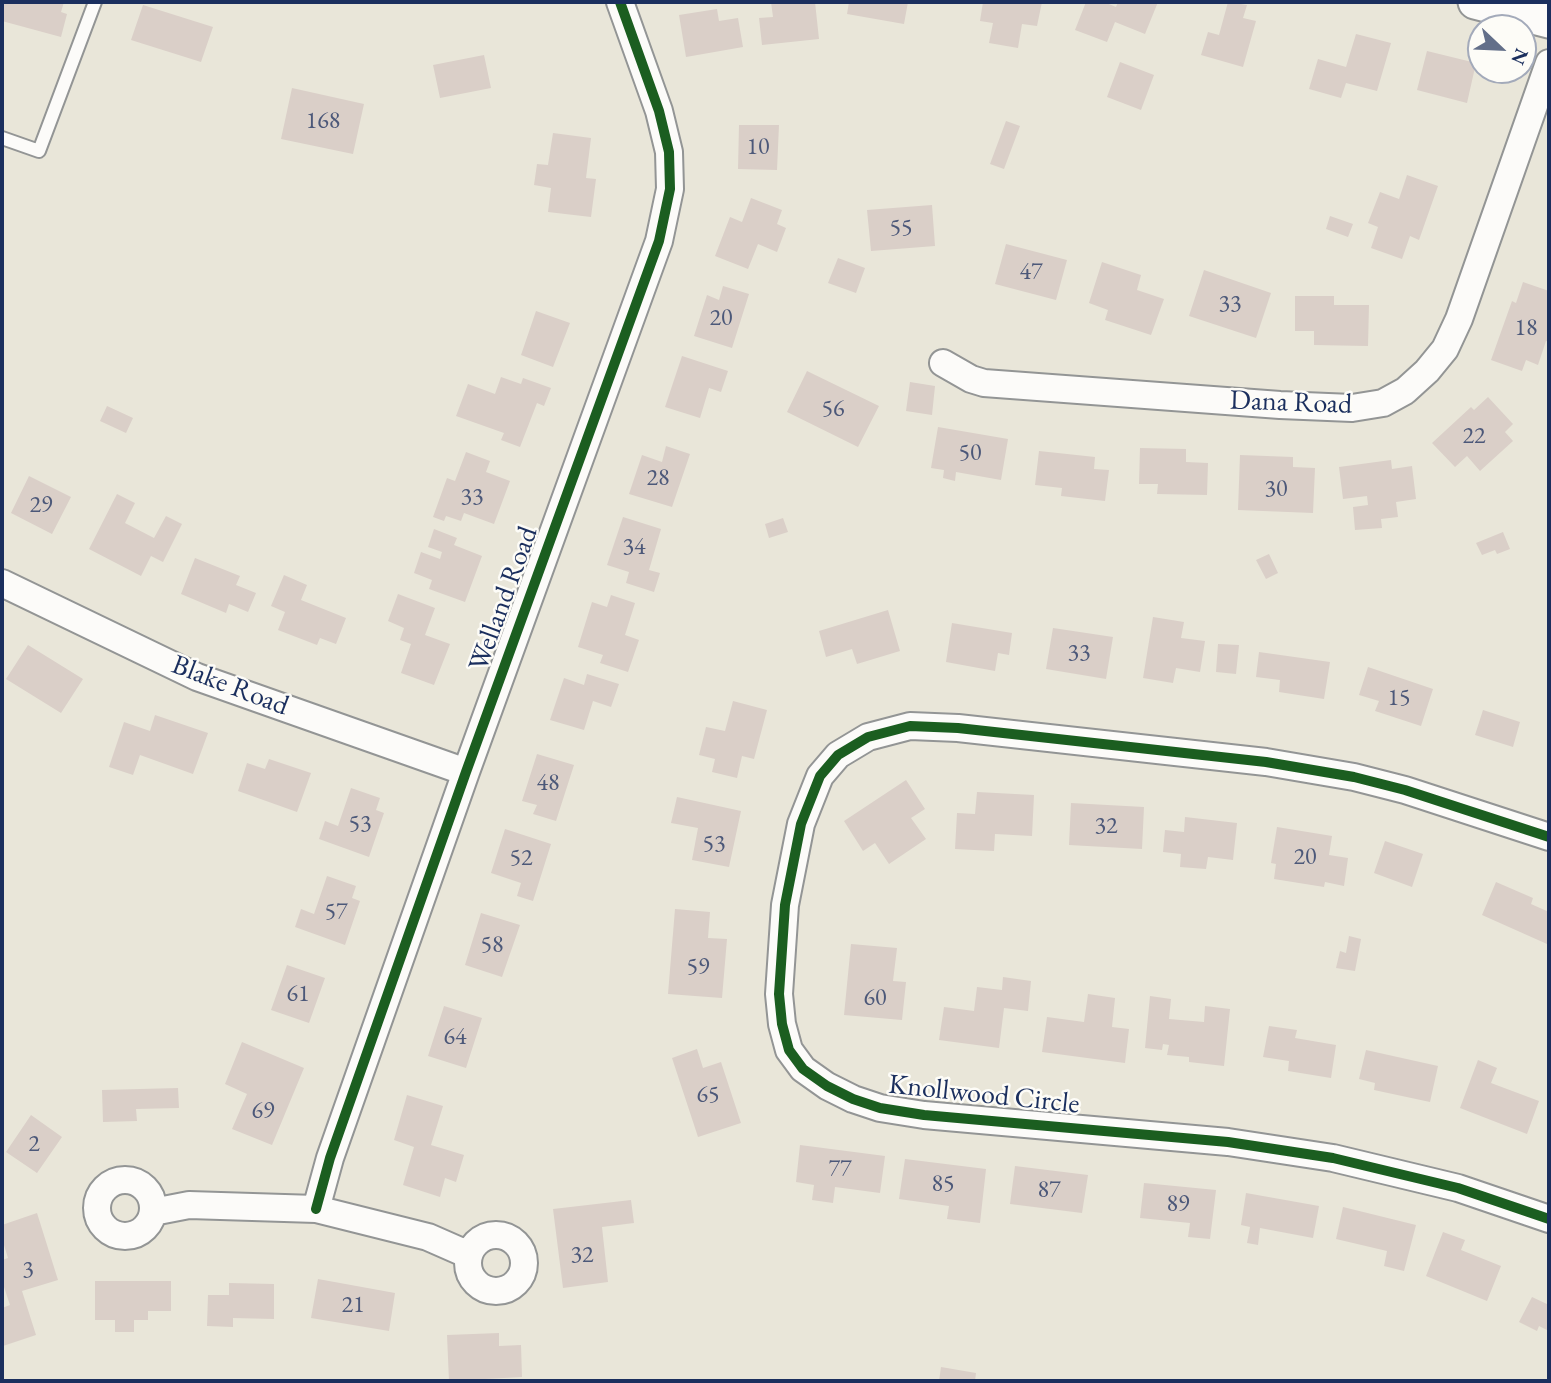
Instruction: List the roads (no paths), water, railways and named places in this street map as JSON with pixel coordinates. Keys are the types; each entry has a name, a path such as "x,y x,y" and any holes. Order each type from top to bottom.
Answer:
{"street":[{"name":"Welland Road","path":"316,1209 330,1158 466,772 659,242 670,189 669,152 659,111 620,2"},
{"path":"1475,2 1549,21"},
{"name":"Dana Road","path":"943,363 971,379 984,383 1280,405 1352,408 1383,402 1412,384 1445,349 1459,319 1549,63"},
{"name":"Blake Road","path":"2,583 197,677 466,772"},
{"name":"Knollwood Circle","path":"1549,837 1405,790 1354,777 1279,764 958,728 910,726 868,737 838,755 820,776 801,824 785,905 779,994 782,1024 789,1050 803,1069 827,1086 880,1108 924,1115 1228,1142 1334,1158 1458,1188 1549,1219"},
{"path":"153,1212 189,1205 316,1209 428,1237 469,1255"}],"lane":[{"path":"2,138 39,150 95,2"}]}
